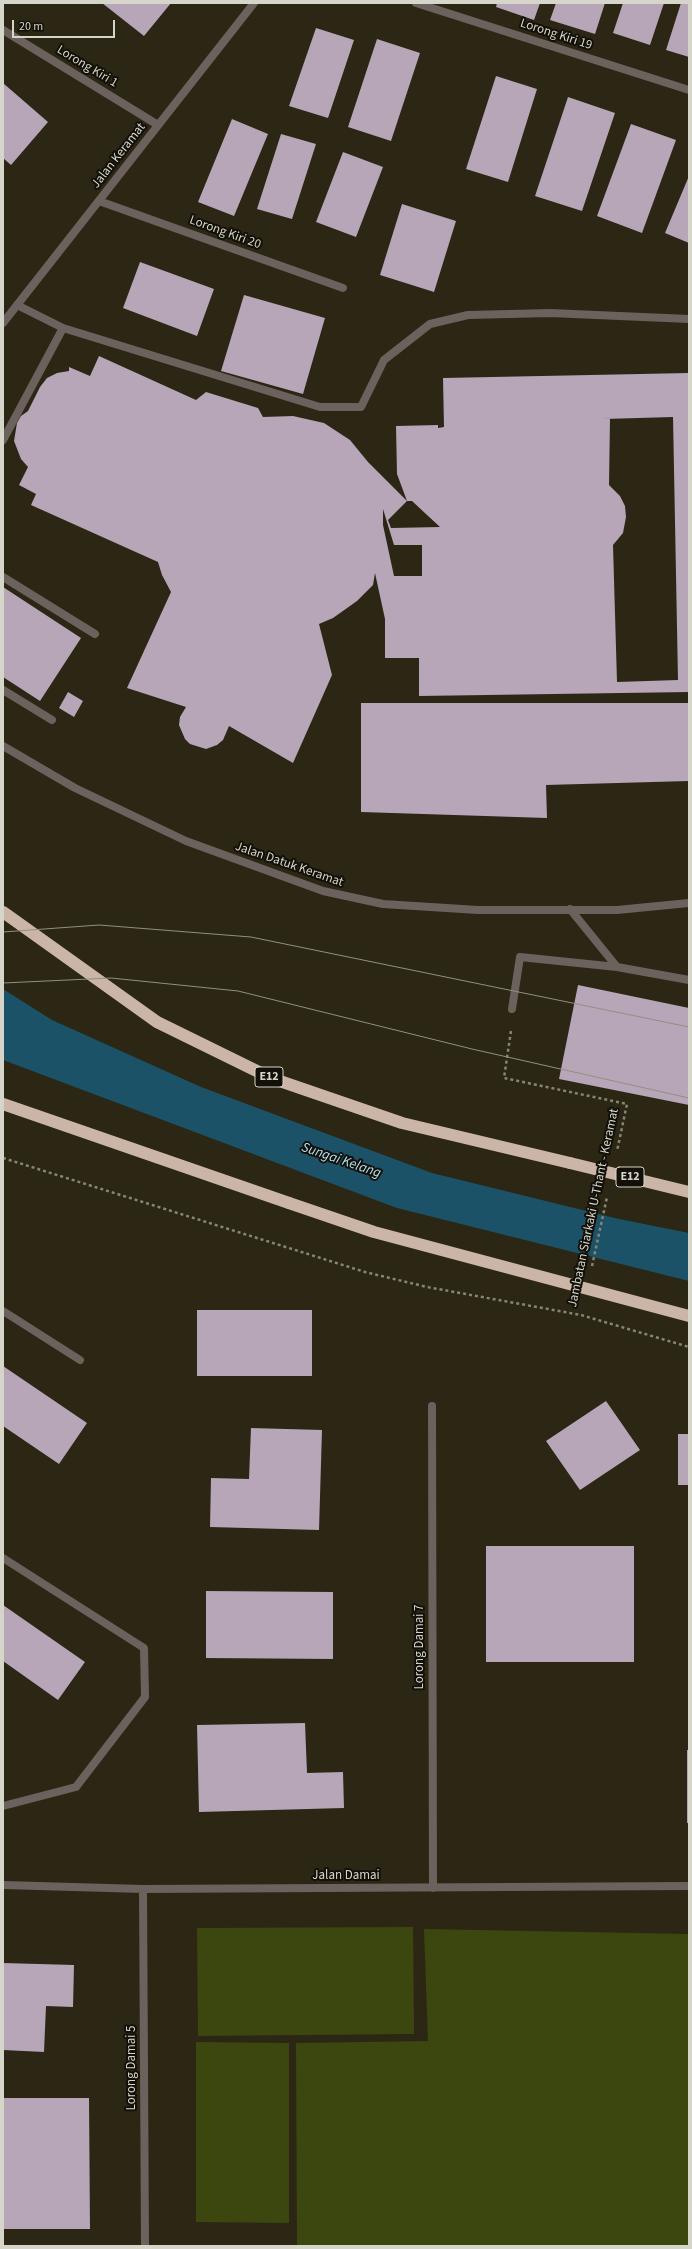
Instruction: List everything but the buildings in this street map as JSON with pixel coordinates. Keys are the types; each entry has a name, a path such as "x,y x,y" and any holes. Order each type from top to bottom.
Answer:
{"highway":[{"name":"E12","path":"3,912 157,1022 271,1078 402,1123 689,1192"},
{"path":"3,1104 374,1232 689,1316"}],"street":[{"name":"Jalan Keramat","path":"3,323 254,3"},
{"name":"Lorong Kiri 19","path":"416,3 689,90"},
{"name":"Lorong Kiri 1","path":"3,30 158,125"},
{"name":"Lorong Kiri 20","path":"99,201 343,288"},
{"path":"17,305 63,328 320,406 361,407 384,360 430,324 468,315 550,313 689,319"},
{"path":"3,440 63,328"},
{"path":"3,577 95,634"},
{"path":"3,690 52,720"},
{"name":"Jalan Datuk Keramat","path":"3,746 75,788 186,842 323,891 383,904 478,910 617,910 689,903"},
{"path":"570,909 617,967"},
{"path":"512,1009 520,957 617,967 689,980"},
{"path":"3,1311 80,1360"},
{"name":"Lorong Damai 7","path":"432,1406 433,1888"},
{"path":"3,1558 144,1648 145,1697 76,1787 3,1806"},
{"name":"Jalan Damai","path":"3,1885 142,1889 689,1886"},
{"name":"Lorong Damai 5","path":"142,1889 145,2246"}],"path":[{"name":"Jambatan Siarkaki U-Thant - Keramat","path":"510,1046 504,1078 627,1104 616,1157"},
{"path":"3,1158 365,1272 427,1287 581,1315 689,1347"},
{"name":"Jambatan Siarkaki U-Thant - Keramat","path":"591,1270 607,1195"},
{"name":"Jambatan Siarkaki U-Thant - Keramat","path":"581,1315 583,1308"}],"green space":[{"path":"413,1927 414,2034 198,2036 197,1928"},
{"path":"424,1929 689,1934 689,2246 297,2246 296,2043 428,2041"},
{"path":"196,2042 289,2043 289,2223 196,2222"}],"water":[{"name":"Sungai Kelang","path":"3,989 52,1020 201,1087 432,1173 619,1219 689,1233 689,1281 397,1208 3,1060"}],"tram line":[{"path":"3,932 99,925 251,937 689,1027"},
{"path":"3,983 111,978 238,991 472,1049 689,1098"}]}
